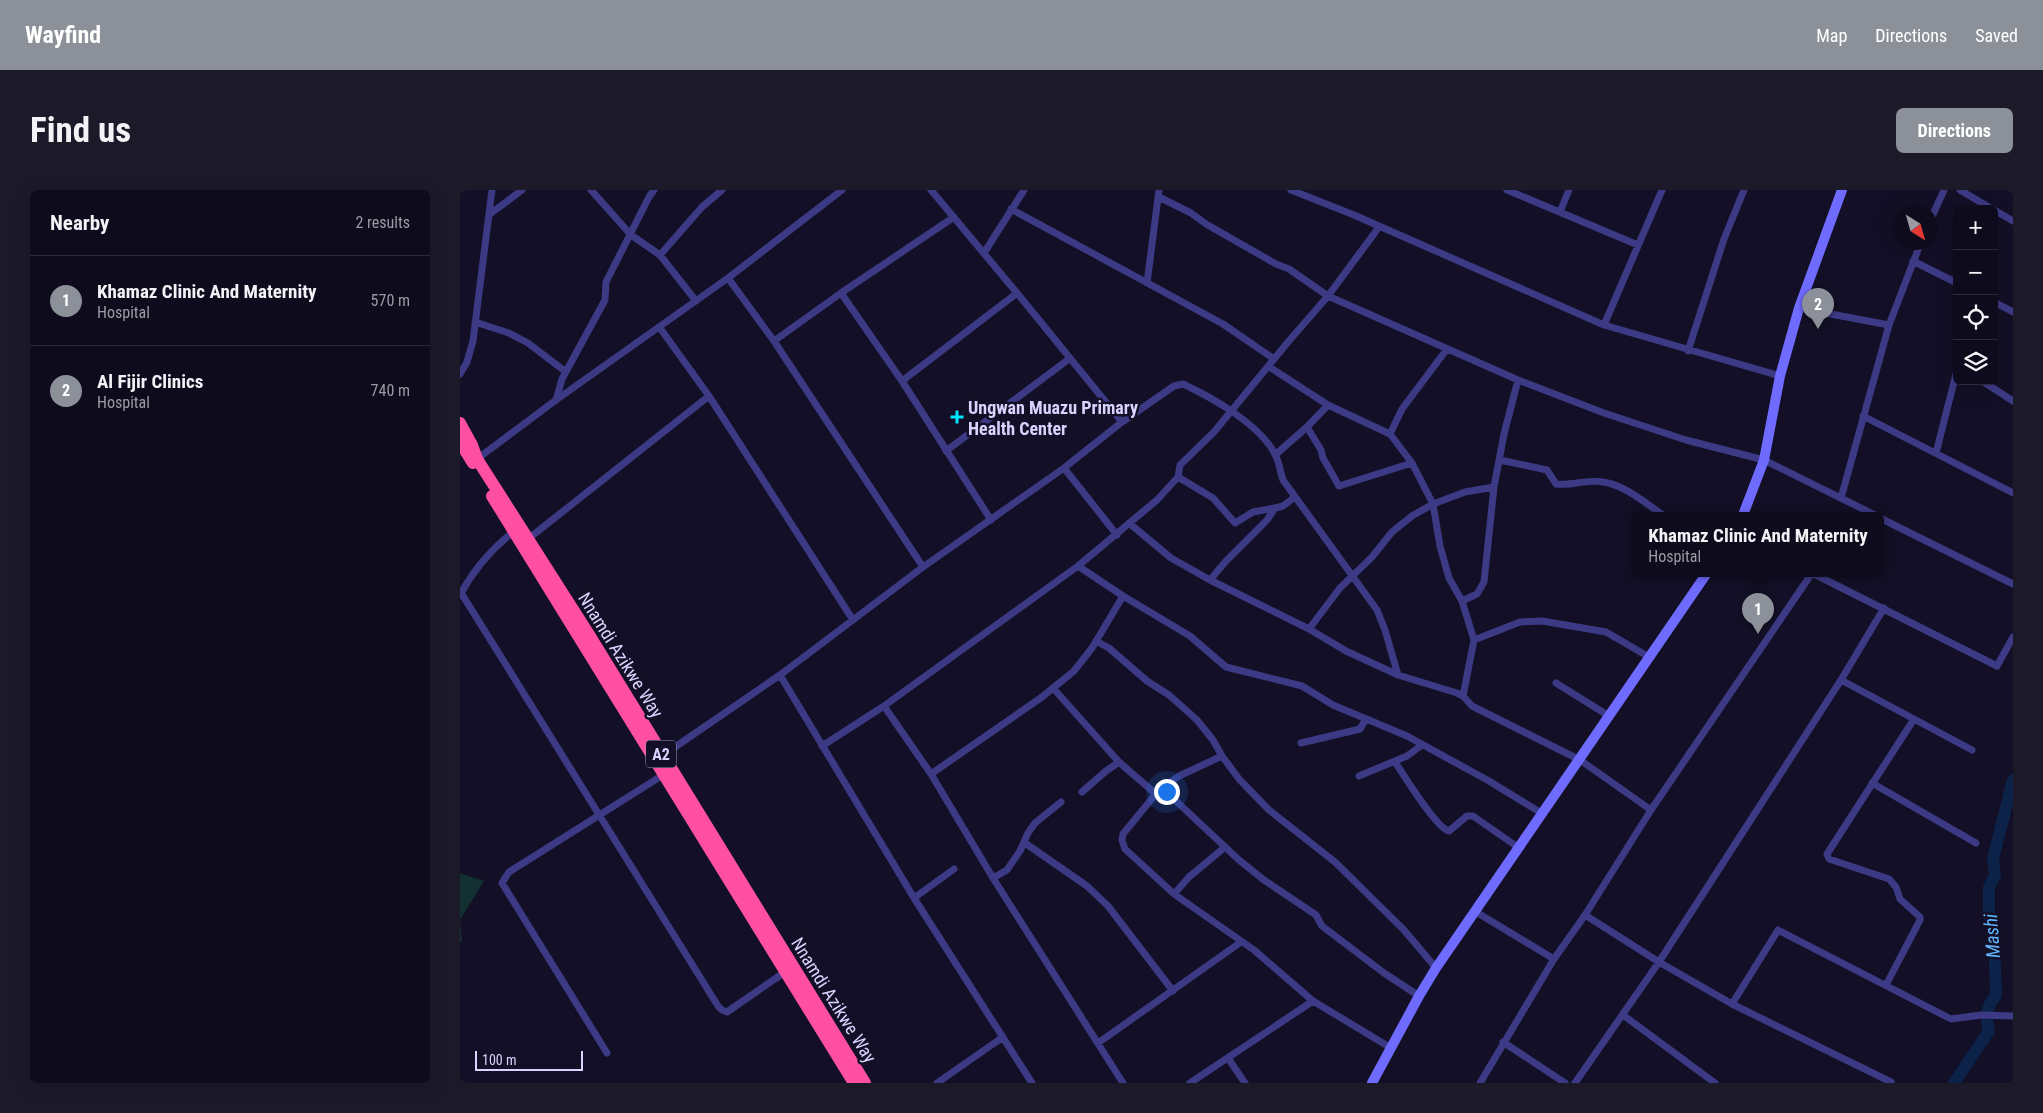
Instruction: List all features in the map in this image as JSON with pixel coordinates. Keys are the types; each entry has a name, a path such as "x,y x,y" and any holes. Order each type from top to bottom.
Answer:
{"highway":[{"name":"Nnamdi Azikwe Way","path":"460,423 477,459 865,1083"},
{"name":"Nnamdi Azikwe Way","path":"460,442 513,532 854,1083"}],"street":[{"path":"460,374 469,355 475,322 492,190"},
{"path":"490,214 522,190"},
{"path":"591,190 631,235 660,255 696,301"},
{"path":"556,400 566,372 605,300 606,282 654,190"},
{"path":"660,255 696,213 722,190"},
{"path":"477,459 556,400 728,278 842,190"},
{"path":"930,190 1122,422"},
{"path":"984,253 1024,190"},
{"path":"1291,190 1354,215 1604,325 1688,351 1780,376"},
{"path":"1507,190 1638,245"},
{"path":"1560,212 1569,190"},
{"path":"1604,325 1662,190"},
{"path":"1688,351 1724,239 1744,190"},
{"path":"1744,512 1764,460 1780,376 1799,308 1842,190"},
{"path":"1937,205 1944,190"},
{"path":"1960,190 1986,205"},
{"path":"1147,283 1159,194 1191,212 1206,224 1276,264 1289,269 1328,296 1518,380 1604,413 1686,440 1764,460 1869,512"},
{"path":"1011,209 1223,324 1274,359"},
{"path":"1998,212 2013,221"},
{"path":"774,341 841,293 954,217"},
{"path":"822,746 884,706 1078,566 1157,500 1178,477 1180,465 1201,446 1328,296 1379,227"},
{"path":"1841,498 1889,324 1918,250"},
{"path":"1913,261 1953,281"},
{"path":"728,278 774,341 923,567"},
{"path":"841,293 902,381 990,520"},
{"path":"902,381 1017,293"},
{"path":"1998,304 2013,312"},
{"path":"1799,308 1889,324"},
{"path":"475,322 509,333 528,343 566,372"},
{"path":"660,328 710,396 853,620"},
{"path":"1390,434 1402,409 1447,349"},
{"path":"946,451 1069,359"},
{"path":"1268,366 1328,405 1390,434 1412,463 1433,504 1440,546 1449,578 1462,601 1474,640 1463,696"},
{"path":"1462,601 1477,594 1484,582 1494,487 1504,434 1518,380"},
{"path":"662,756 780,674 923,567 1064,468 1122,422 1174,386 1183,384 1262,434 1275,454 1283,480 1377,610 1398,675"},
{"path":"1936,453 1953,385"},
{"path":"1988,385 2013,401"},
{"path":"528,539 710,396"},
{"path":"1275,454 1307,427 1328,405"},
{"path":"1863,416 2013,492"},
{"path":"1307,427 1340,486 1412,463"},
{"path":"1500,460 1547,470 1556,484 1564,485 1602,481 1622,488 1659,512"},
{"path":"1064,468 1117,535"},
{"path":"1178,477 1213,498 1235,523 1253,512 1283,506 1295,496"},
{"path":"1309,629 1330,600 1372,557 1392,532 1412,516 1433,504 1465,492 1494,487"},
{"path":"1210,580 1267,520 1275,508"},
{"path":"1884,520 2013,584"},
{"path":"1129,523 1171,558 1210,580 1309,629 1346,651 1398,675 1463,696 1472,706 1580,760 1651,810"},
{"path":"513,532 484,558 460,593 722,1010 727,1012 734,1008 784,972"},
{"path":"1078,566 1123,596 1190,636 1226,667 1302,686 1333,705 1392,729 1489,781 1543,814"},
{"path":"1372,1083 1436,968 1704,577"},
{"path":"1480,1083 1502,1042 1554,959 1585,915 1651,810 1809,577"},
{"path":"1820,577 1997,666 2013,637"},
{"path":"931,774 1053,688 1074,671 1096,642 1123,596"},
{"path":"1575,1083 1659,962 1841,680 1884,608"},
{"path":"1474,640 1520,622 1542,621 1606,632 1649,657"},
{"path":"1096,642 1110,648 1147,681 1169,695 1197,720 1239,779 1269,810 1336,862 1404,930 1436,968"},
{"path":"780,674 914,898 1032,1083"},
{"path":"1841,680 1972,750"},
{"path":"1556,683 1609,716"},
{"path":"1053,688 1119,762 1158,792 1176,801 1264,880 1316,915 1322,926 1345,944 1419,996"},
{"path":"884,706 931,774 993,878 1123,1083"},
{"path":"1300,743 1360,729 1366,719"},
{"path":"1886,985 1920,917 1900,899 1896,887 1889,879 1829,858 1827,854 1914,719"},
{"path":"1359,776 1395,762 1422,745"},
{"path":"1222,756 1179,776 1158,792 1123,834 1122,840 1125,849 1174,894 1283,974 1312,1001 1391,1048"},
{"path":"1082,792 1119,762"},
{"path":"1395,762 1427,809 1444,830 1449,831 1467,816 1473,816 1519,848"},
{"path":"607,1054 502,883 510,872 598,815 663,776"},
{"path":"1872,783 1976,843"},
{"path":"993,878 1007,870 1025,843 1028,833 1035,822 1061,802"},
{"path":"1025,843 1087,886 1108,906 1173,991"},
{"path":"1174,894 1225,846"},
{"path":"914,898 954,869"},
{"path":"1476,912 1554,959"},
{"path":"1585,915 1659,962 1732,1004 1892,1082"},
{"path":"1732,1004 1778,930 1951,1019 1981,1015 2013,1016"},
{"path":"1098,1043 1241,942"},
{"path":"1190,1083 1312,1001"},
{"path":"1623,1015 1715,1083"},
{"path":"937,1083 1003,1037"},
{"path":"1502,1042 1565,1083"},
{"path":"1228,1058 1244,1083"}],"green space":[{"path":"460,873 484,881 460,920"},
{"path":"460,920 462,941 460,943"}],"waterway":[{"name":"Mashi","path":"1954,1083 1989,1031 1987,1012 1996,995 1994,940 1989,914 1989,887 1995,875 1993,859 2013,780"}],"place":[{"name":"Al Fijir Clinics","path":"1818,329"},
{"name":"Ungwan Muazu Primary Health Center","path":"957,417"},
{"name":"Khamaz Clinic And Maternity","path":"1758,634"}]}
